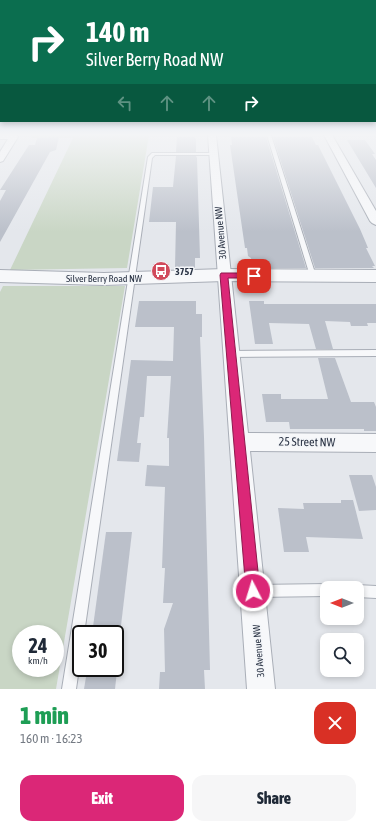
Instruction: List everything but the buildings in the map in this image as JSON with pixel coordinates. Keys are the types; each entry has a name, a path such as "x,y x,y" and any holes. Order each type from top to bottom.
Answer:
{"street":[{"name":"30 Avenue NW","path":"215,167 261,689"},
{"path":"346,167 376,221"},
{"name":"Silver Berry Road NW","path":"0,276 132,279 224,275 376,276"},
{"name":"25 Street NW","path":"239,442 376,443"}],"lane":[{"path":"69,689 149,167"},
{"path":"279,167 313,276"},
{"path":"231,354 376,352"},
{"path":"253,591 320,590"},
{"path":"364,591 376,592"}],"green space":[{"path":"59,167 144,167 127,268 10,270"},
{"path":"3,286 125,286 64,642 64,625 12,625 12,677 58,677 56,689 0,689 0,292"}],"place":[{"name":"3757","path":"161,271"}],"route":[{"path":"253,591 224,275 254,276"}]}
